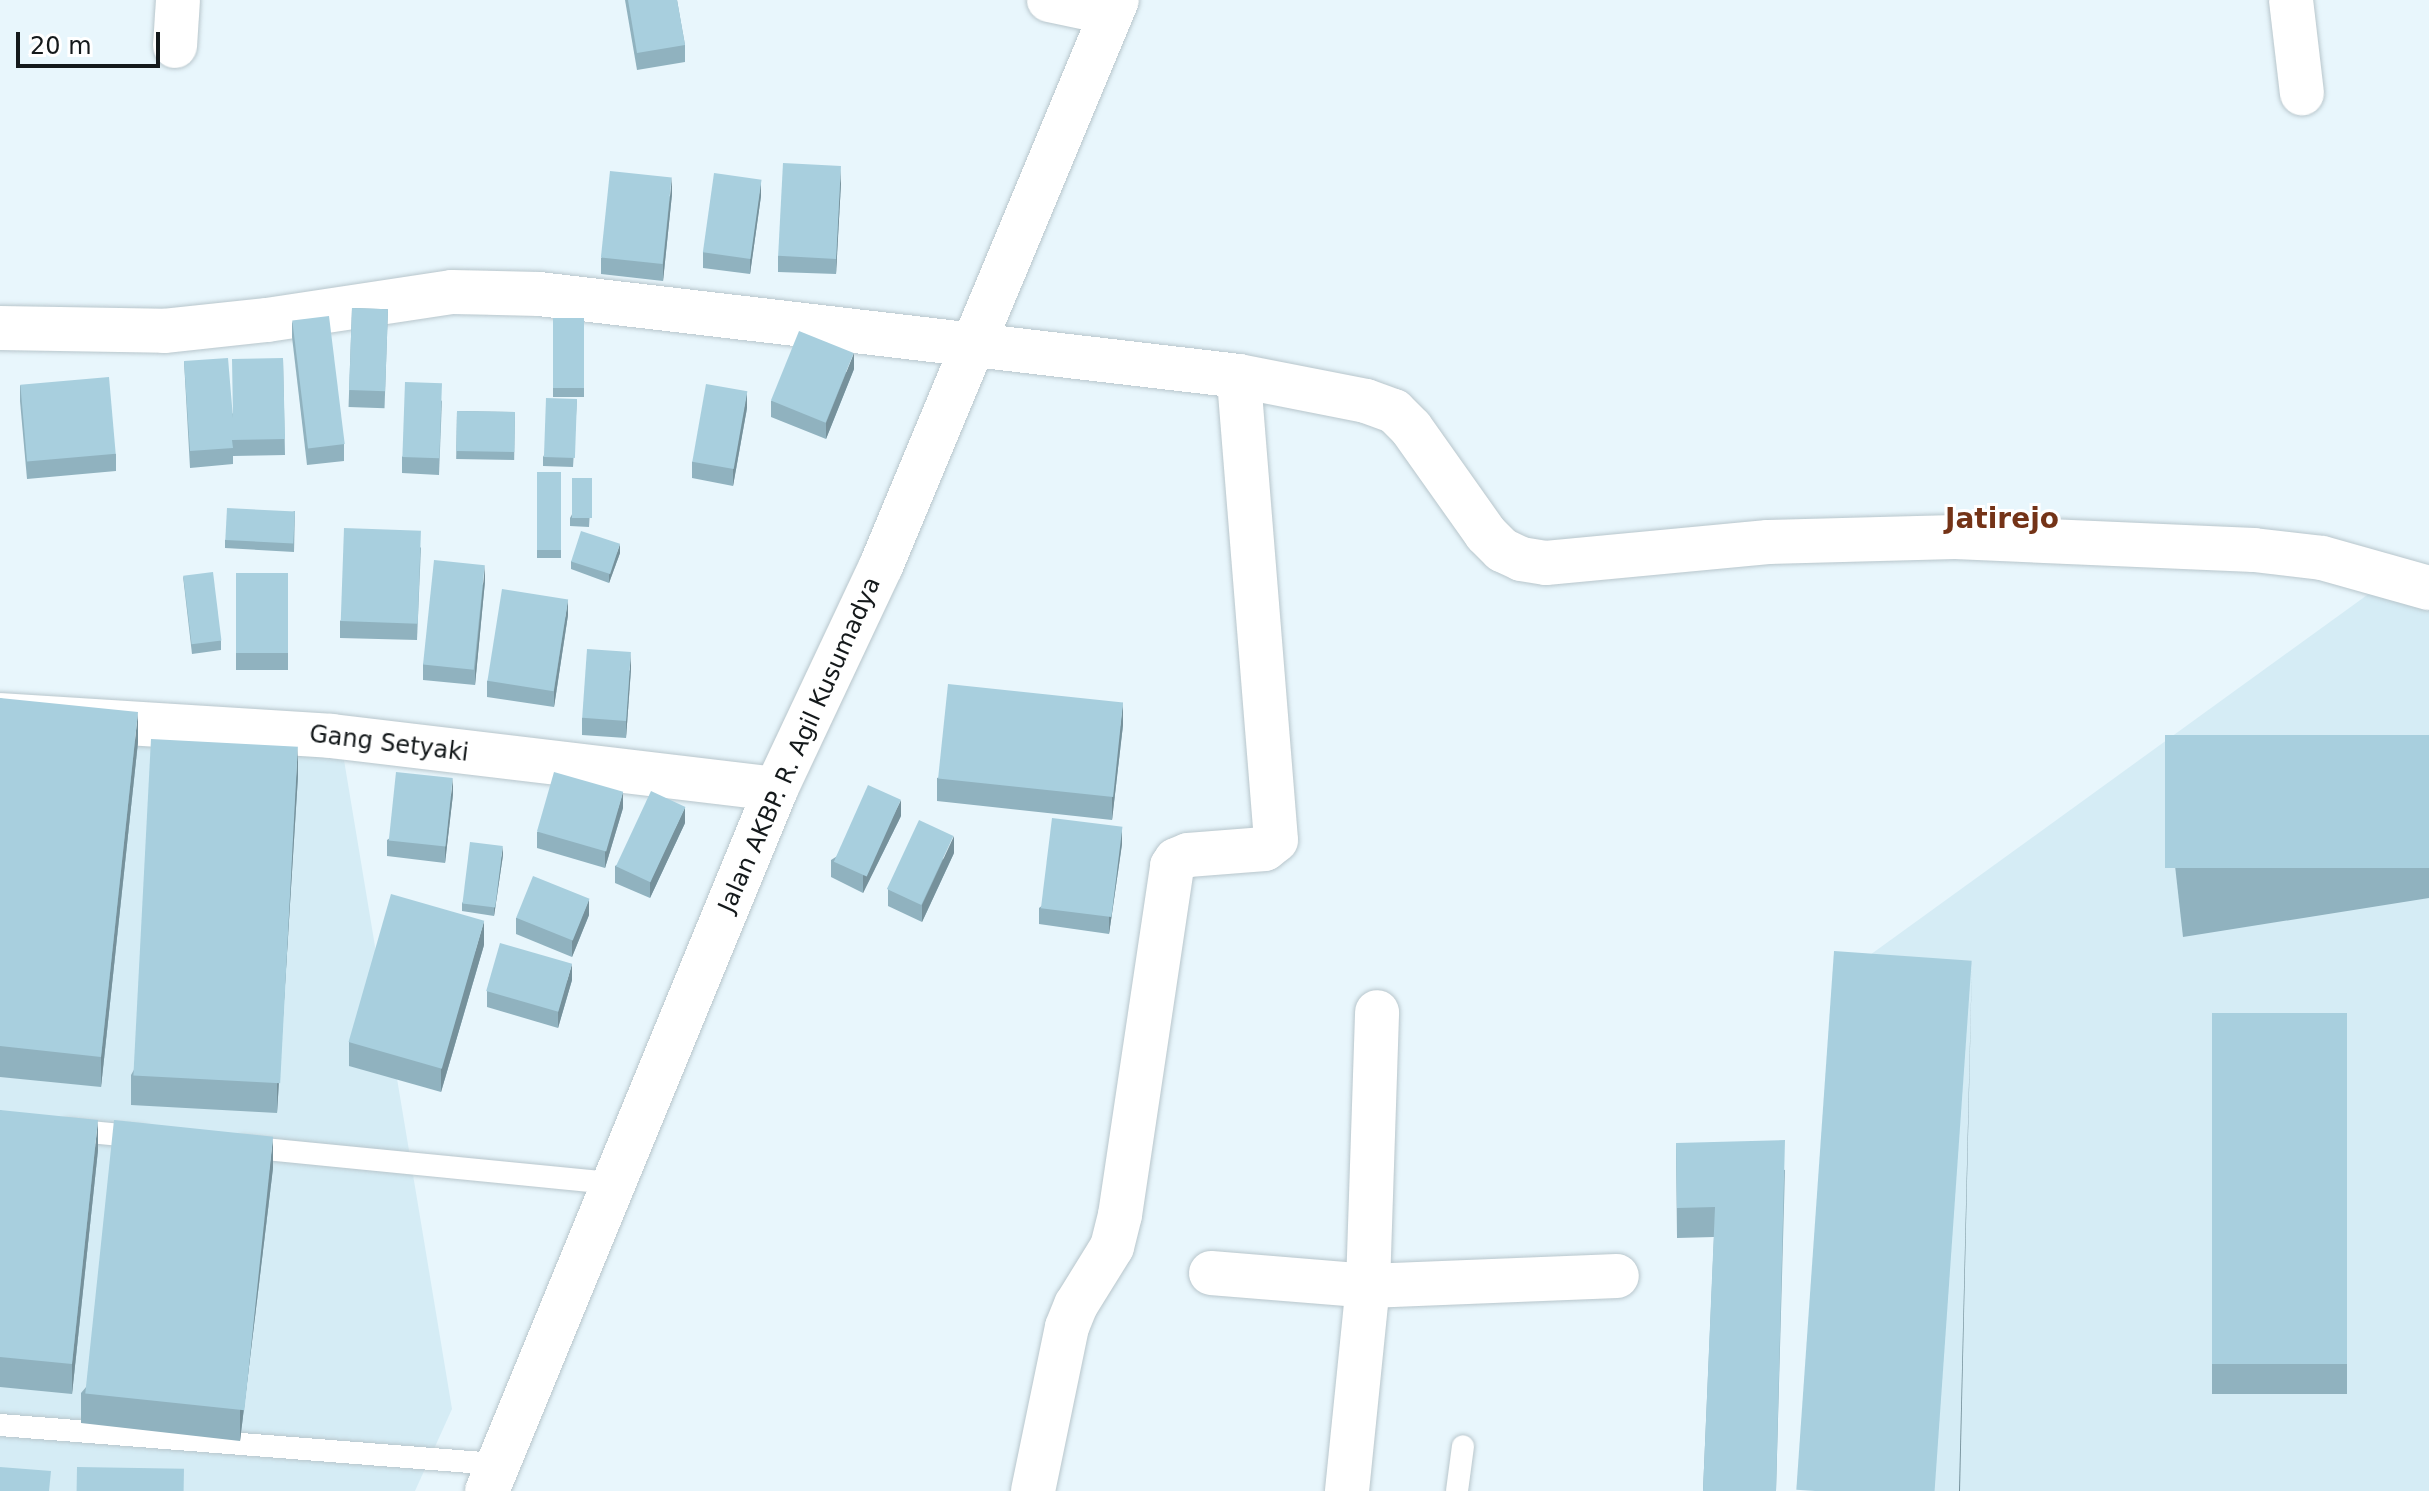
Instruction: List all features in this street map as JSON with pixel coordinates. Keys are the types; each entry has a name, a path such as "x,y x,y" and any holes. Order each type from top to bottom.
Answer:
{"street":[{"path":"175,46 178,0"},
{"path":"1049,0 1114,6"},
{"path":"2291,0 2302,93"},
{"name":"Jalan AKBP. R. Agil Kusumadya","path":"492,1477 776,789 881,566 1114,6"},
{"path":"0,328 177,330 452,292 510,293 972,342 1239,376 1366,401 1394,411 1411,428 1486,534 1502,550 1521,559 1546,563 1768,542 1955,537 2254,550 2322,558 2429,588"},
{"path":"1033,1491 1067,1327 1076,1305 1112,1247 1120,1215 1172,866 1176,860 1188,855 1265,849 1276,840 1239,376"},
{"name":"Gang Setyaki","path":"0,715 331,736 776,789"},
{"path":"1347,1491 1368,1286 1377,1012"},
{"path":"1211,1273 1368,1286 1617,1276"}],"lane":[{"path":"47,1127 157,1138"},
{"path":"220,1144 612,1183"},
{"path":"0,1425 492,1477"},
{"path":"1457,1491 1463,1446"}],"shaded area":[{"path":"2381,585 2429,602 2429,1491 1814,1491 1834,981"},
{"path":"0,721 344,760 452,1409 415,1491 0,1491"}],"building":[{"path":"628,0 677,0 685,45 637,53"},
{"path":"783,163 841,166 836,259 778,256"},
{"path":"610,171 672,177 663,264 601,258"},
{"path":"714,173 762,180 750,259 703,252"},
{"path":"352,308 388,309 385,391 349,390"},
{"path":"329,316 345,444 308,449 292,321"},
{"path":"553,318 584,318 584,388 553,388"},
{"path":"799,331 854,353 826,423 771,401"},
{"path":"228,358 233,418 232,359 283,358 285,439 232,440 233,448 190,451 184,361"},
{"path":"109,377 116,454 27,461 20,385"},
{"path":"405,382 442,383 439,458 402,457"},
{"path":"706,384 747,391 734,469 692,462"},
{"path":"546,398 577,399 575,458 544,457"},
{"path":"457,411 515,412 514,452 456,451"},
{"path":"537,472 561,472 561,550 537,550"},
{"path":"572,478 592,478 592,518 572,518"},
{"path":"227,508 295,512 293,544 225,540"},
{"path":"344,528 421,531 418,624 341,621"},
{"path":"581,531 620,544 610,574 571,561"},
{"path":"434,560 485,565 474,670 423,664"},
{"path":"213,572 221,640 192,644 183,576"},
{"path":"236,573 288,573 288,653 236,653"},
{"path":"502,589 568,599 554,691 487,681"},
{"path":"587,649 631,652 626,721 582,718"},
{"path":"948,684 1123,702 1113,797 938,778"},
{"path":"0,698 138,712 101,1057 0,1046"},
{"path":"2165,735 2429,735 2429,868 2165,868"},
{"path":"151,739 298,747 280,1083 133,1076"},
{"path":"396,772 453,778 445,847 389,841"},
{"path":"554,772 623,792 606,851 537,832"},
{"path":"868,785 901,800 867,876 834,862"},
{"path":"651,791 685,807 650,882 616,866"},
{"path":"1052,818 1122,827 1111,917 1041,908"},
{"path":"919,820 953,836 921,905 887,889"},
{"path":"470,842 503,846 495,908 462,904"},
{"path":"533,876 590,899 573,941 516,918"},
{"path":"391,894 484,921 442,1069 349,1042"},
{"path":"500,943 572,964 558,1012 486,991"},
{"path":"1834,951 1972,961 1935,1491 1796,1490"},
{"path":"2212,1013 2347,1013 2347,1364 2212,1364"},
{"path":"0,1110 98,1120 72,1364 0,1357"},
{"path":"114,1120 273,1137 244,1410 85,1393"},
{"path":"1785,1140 1776,1491 1703,1491 1715,1207 1677,1208 1676,1143"},
{"path":"0,1467 51,1471 49,1491 0,1491"},
{"path":"77,1467 184,1469 184,1491 77,1491"}],"district":[{"name":"Jatirejo","path":"2002,519"}]}
